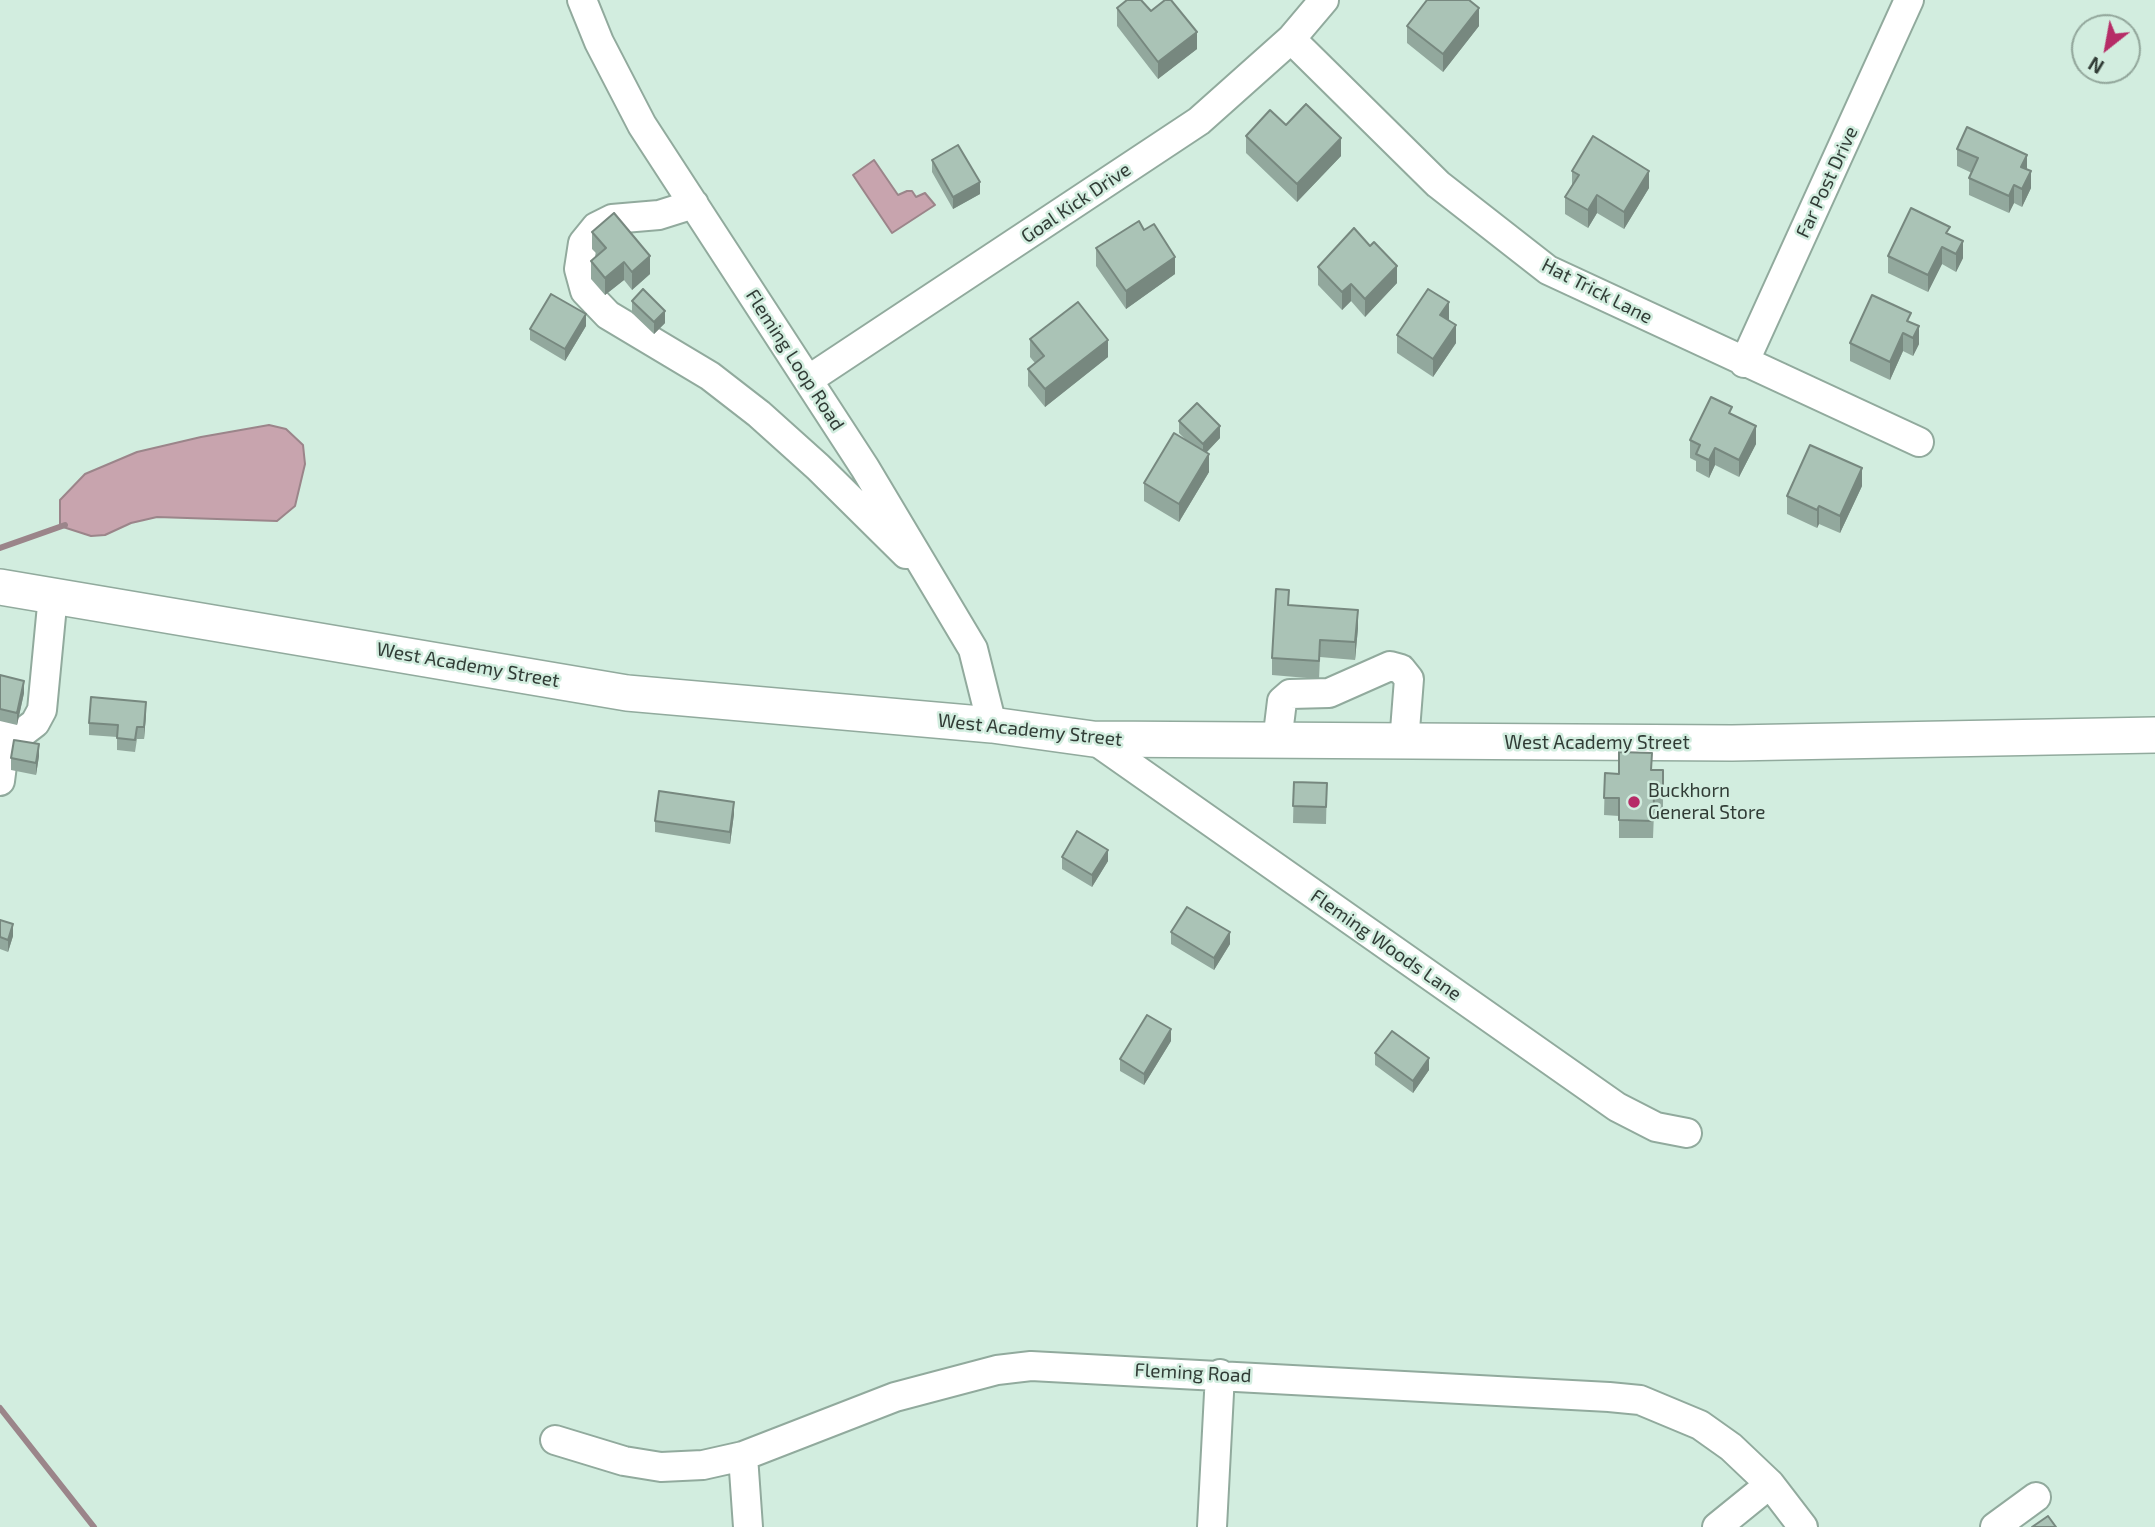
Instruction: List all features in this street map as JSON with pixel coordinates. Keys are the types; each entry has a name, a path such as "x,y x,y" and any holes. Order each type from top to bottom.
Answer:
{"main road":[{"name":"West Academy Street","path":"0,587 627,693 992,725 1093,739 1732,743 2155,735"}],"street":[{"name":"Fleming Loop Road","path":"582,0 599,42 642,125 808,380 973,649 992,725"},
{"name":"Goal Kick Drive","path":"808,380 1199,121 1291,39 1324,0"},
{"name":"Far Post Drive","path":"1744,363 1909,0"},
{"name":"Hat Trick Lane","path":"1291,39 1438,184 1548,270 1919,442"},
{"path":"694,204 659,215 612,219 596,227 583,243 579,269 585,290 608,315 710,376 759,414 818,467 931,578"},
{"path":"0,781 3,733 18,736 35,723 41,710 53,595"},
{"path":"1277,742 1282,701 1290,694 1329,692 1390,666 1401,669 1409,679 1404,743"},
{"name":"Fleming Woods Lane","path":"1093,739 1617,1107 1656,1127 1687,1133"},
{"name":"Fleming Road","path":"555,1440 594,1454 662,1467 703,1465 743,1457 895,1397 998,1370 1061,1365 1640,1400 1700,1424 1731,1447 1770,1484 1803,1527"},
{"path":"1212,1527 1220,1374"},
{"path":"743,1457 748,1527"},
{"path":"1717,1527 1770,1484"},
{"path":"1995,1527 2036,1497"}],"shaded area":[{"path":"874,160 898,195 912,191 916,197 925,193 935,205 892,233 853,175"},
{"path":"269,425 286,429 303,445 305,464 295,506 277,521 157,517 131,523 105,535 91,536 60,526 60,500 85,474 137,452"}],"building":[{"path":"1127,0 1141,0 1151,11 1165,0 1171,0 1197,32 1158,62 1117,8"},
{"path":"1427,0 1469,0 1479,8 1443,54 1407,26"},
{"path":"1306,104 1341,138 1297,184 1246,136 1270,110 1286,125"},
{"path":"1967,127 2027,155 2021,167 2031,171 2022,189 2014,185 2009,196 1969,178 1978,158 1957,149"},
{"path":"1593,136 1649,171 1624,212 1597,195 1588,210 1565,197 1579,175 1572,171"},
{"path":"958,145 980,182 953,197 932,160"},
{"path":"1911,208 1950,227 1946,233 1963,241 1956,254 1942,247 1928,275 1888,256"},
{"path":"614,213 650,256 632,272 624,262 605,278 591,261 606,248 592,232"},
{"path":"1139,221 1144,230 1154,224 1175,257 1126,291 1096,248"},
{"path":"1354,228 1370,246 1374,242 1397,266 1365,299 1351,284 1342,292 1318,267"},
{"path":"643,289 665,311 654,322 632,301"},
{"path":"1428,289 1449,302 1440,315 1456,325 1433,359 1397,335"},
{"path":"551,294 586,314 565,349 530,329"},
{"path":"1872,295 1911,313 1907,321 1919,326 1913,338 1903,333 1890,362 1850,343"},
{"path":"1078,302 1108,340 1045,389 1028,369 1044,356 1030,339"},
{"path":"1711,397 1732,407 1729,413 1756,426 1739,460 1715,448 1709,460 1696,454 1700,445 1690,440"},
{"path":"1197,403 1220,426 1203,444 1179,421"},
{"path":"1174,433 1209,454 1179,504 1144,483"},
{"path":"1810,445 1862,468 1840,516 1819,506 1817,510 1787,496"},
{"path":"1276,589 1289,590 1288,605 1358,610 1355,642 1320,640 1319,661 1272,658"},
{"path":"0,675 24,681 17,713 0,709"},
{"path":"91,697 146,702 144,727 137,727 135,740 117,738 118,725 89,723"},
{"path":"14,740 39,744 36,763 11,758"},
{"name":"Buckhorn General Store","path":"1619,752 1652,753 1651,770 1663,770 1663,796 1654,796 1653,821 1619,820 1619,798 1604,798 1605,773 1619,774"},
{"path":"1294,782 1327,783 1326,807 1293,806"},
{"path":"659,791 734,802 730,832 655,821"},
{"path":"1077,831 1108,850 1092,875 1062,857"},
{"path":"1187,907 1230,932 1214,958 1171,932"},
{"path":"0,920 13,924 8,940 0,937"},
{"path":"1147,1015 1171,1029 1144,1074 1120,1059"},
{"path":"1392,1031 1429,1058 1413,1081 1375,1053"},
{"path":"2048,1516 2056,1527 2032,1527"}],"waterway":[{"path":"0,548 65,525"},
{"path":"0,1408 94,1527"}],"place":[{"name":"Buckhorn General Store","path":"1634,802"}]}
